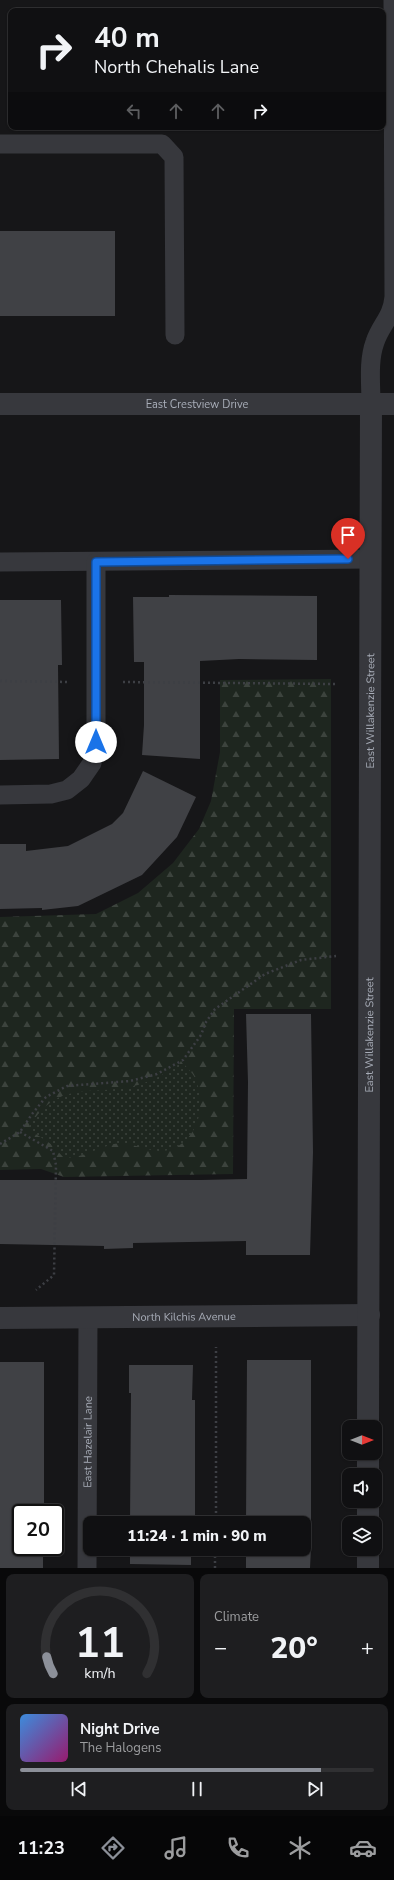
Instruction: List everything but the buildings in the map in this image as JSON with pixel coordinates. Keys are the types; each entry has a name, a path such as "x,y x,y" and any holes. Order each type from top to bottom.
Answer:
{"street":[{"name":"East Crestview Drive","path":"0,404 394,404"},
{"name":"East Willakenzie Street","path":"368,1420 371,404"},
{"name":"North Kilchis Avenue","path":"0,1318 368,1315"},
{"path":"368,1556 368,1568"}],"lane":[{"name":"East Willakenzie Street","path":"371,404 372,350 375,340 393,308 394,297 393,0"},
{"path":"0,144 162,144 166,148 174,157 175,335"},
{"path":"0,562 371,559"},
{"path":"0,795 51,794 66,790 81,779 92,763 96,742 96,562"},
{"name":"East Hazelair Lane","path":"87,1568 88,1317"}],"path":[{"path":"0,681 70,682"},
{"path":"116,682 336,684"},
{"path":"0,1144 20,1132 46,1097 66,1086 130,1081 157,1074 182,1060 201,1035 206,1022 215,1009 265,974 301,960 336,956"},
{"path":"0,1318 54,1276 56,1164 53,1151 20,1132"},
{"path":"216,1347 216,1516"},
{"path":"215,1556 215,1568"}],"green space":[{"path":"331,679 331,1009 234,1009 233,1174 64,1177 41,1169 0,1170 0,917 96,914 138,893 173,863 199,829 211,801 220,752 220,680"},
{"path":"179,1064 184,1064 195,1078 199,1088 200,1110 194,1130 187,1139 169,1150 155,1151 120,1143 83,1155 64,1158 51,1144 28,1129 48,1104 58,1098 81,1092 139,1085 160,1076"}],"route":[{"path":"96,742 96,562 348,559"}]}
